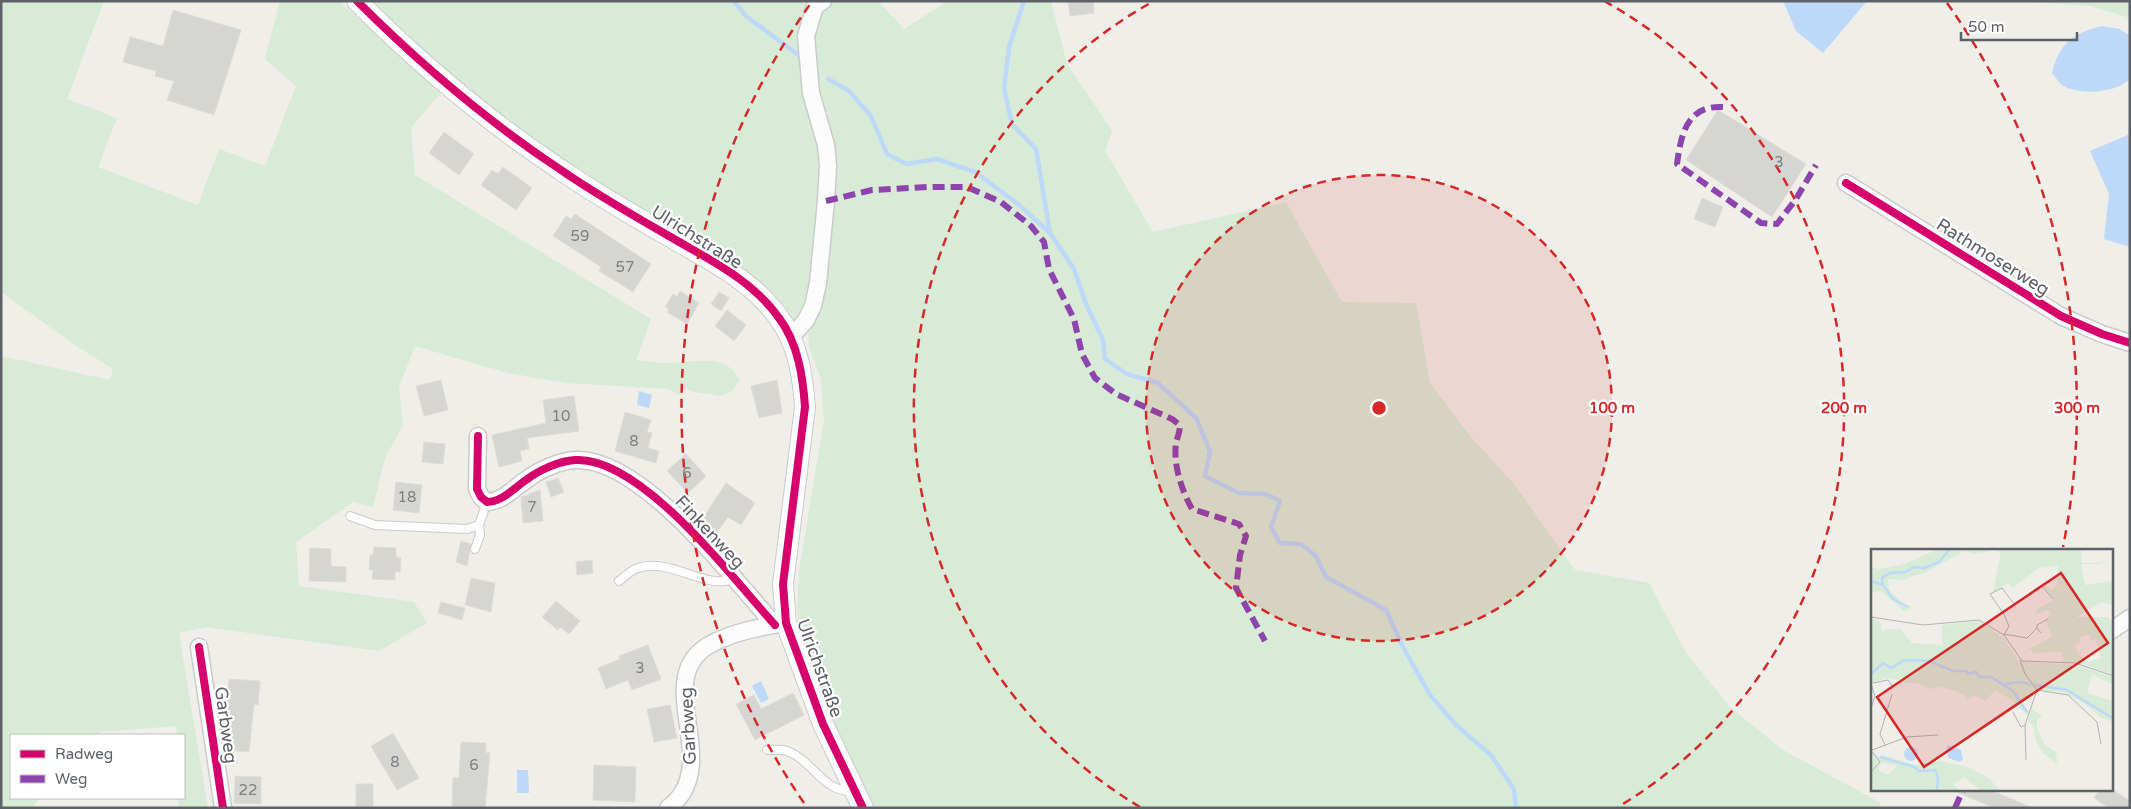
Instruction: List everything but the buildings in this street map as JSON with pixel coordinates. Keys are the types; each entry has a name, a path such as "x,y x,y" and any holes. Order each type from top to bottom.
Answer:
{"street":[{"name":"Ulrichstraße","path":"357,1 421,62 506,132 607,200 710,260 740,280 763,298 791,337 803,379 805,408 783,584 781,624 858,800"},
{"path":"791,337 806,320 813,306 818,283 826,201 828,166 826,145 811,93 806,36 816,3"},
{"name":"Rathmoserweg","path":"1846,183 2061,316 2095,332 2130,343"},
{"path":"478,436 477,489 481,497 487,502"},
{"name":"Finkenweg","path":"487,502 505,496 528,478 548,468 574,460 592,461 616,470 640,485 665,505 733,578 781,624"},
{"path":"2114,629 2130,618"},
{"name":"Garbweg","path":"674,806 684,791 691,766 691,736 684,690 686,675 691,664 700,652 712,643 781,624"},
{"name":"Garbweg","path":"199,647 223,808"}],"lane":[{"path":"475,549 480,535 479,526 487,502"},
{"path":"350,516 375,525 467,529 479,526"},
{"name":"Finkenweg","path":"619,581 636,568 648,566 666,566 718,582 733,578"},
{"path":"767,750 784,750 794,754 834,788 858,800"}],"green space":[{"path":"1,1 104,1 67,99 117,118 98,167 198,205 219,149 265,166 296,86 265,59 280,1 339,1 441,93 411,127 415,175 651,319 636,360 663,363 718,362 734,372 740,381 731,392 719,396 694,392 685,388 681,396 669,389 567,383 508,373 415,346 399,387 403,425 385,458 373,507 353,502 296,542 299,586 414,602 427,623 379,651 206,627 179,633 208,808 179,808 178,799 185,799 185,734 177,734 176,726 100,732 99,734 10,734 10,799 38,799 32,808 1,808 1,356 110,380 113,369 72,343 1,292"},
{"path":"367,1 803,1 809,7 830,1 878,1 904,29 948,1 1051,1 1067,64 1112,131 1105,151 1153,232 1286,202 1342,302 1416,303 1430,383 1471,437 1514,484 1575,570 1649,583 1686,653 1731,708 1783,750 1881,803 1879,808 874,808 825,706 797,613 799,571 824,420 821,379 809,347 808,327 799,319 794,320 751,281 544,150 467,90"},
{"path":"2017,1 2130,1 2130,18 2090,6"}],"water":[{"path":"1783,1 1867,1 1823,53 1796,31"},
{"path":"2102,26 2120,29 2130,36 2130,79 2124,84 2107,90 2087,92 2062,85 2052,73 2059,54 2069,41 2076,36"},
{"path":"2130,134 2130,247 2104,239 2109,194 2090,151"},
{"path":"639,391 652,395 649,408 637,405"},
{"path":"761,681 769,699 761,703 752,686"},
{"path":"517,770 528,770 529,793 517,793"}],"waterway":[{"path":"734,1 746,16 801,57"},
{"path":"1024,1 1009,47 1004,88 1012,124 1036,149 1050,233 1074,269 1086,304 1103,340 1105,359 1127,374 1158,383 1196,418 1210,451 1205,476 1239,493 1265,494 1280,501 1271,527 1280,543 1301,544 1316,556 1326,577 1386,610 1403,647 1430,695 1456,725 1491,755 1514,789 1516,808"},
{"path":"828,79 848,90 871,116 887,154 906,164 937,159 975,172 1018,204 1050,233"}],"marked path":[{"path":"1723,107 1701,111 1694,116 1684,132 1677,164 1761,223 1777,224 1796,199 1816,165"},
{"path":"826,201 872,190 967,187 1001,202 1031,226 1044,242 1049,269 1074,319 1082,354 1095,378 1116,394 1172,419 1180,425 1175,452 1177,469 1192,509 1239,524 1246,536 1240,555 1236,588 1265,641"},
{"path":"1955,808 1962,792"}],"cycle path":[{"path":"357,1 429,69 507,132 589,188 731,273 757,293 779,318 795,349 803,384 805,407 783,584 786,623 823,724 863,808"},
{"path":"1846,183 2061,316 2102,334 2130,343"},
{"path":"478,436 477,489 481,497 487,502 498,500 531,476 556,464 575,460 601,464 628,478 656,498 711,552 775,625"},
{"path":"199,647 223,808"}]}
